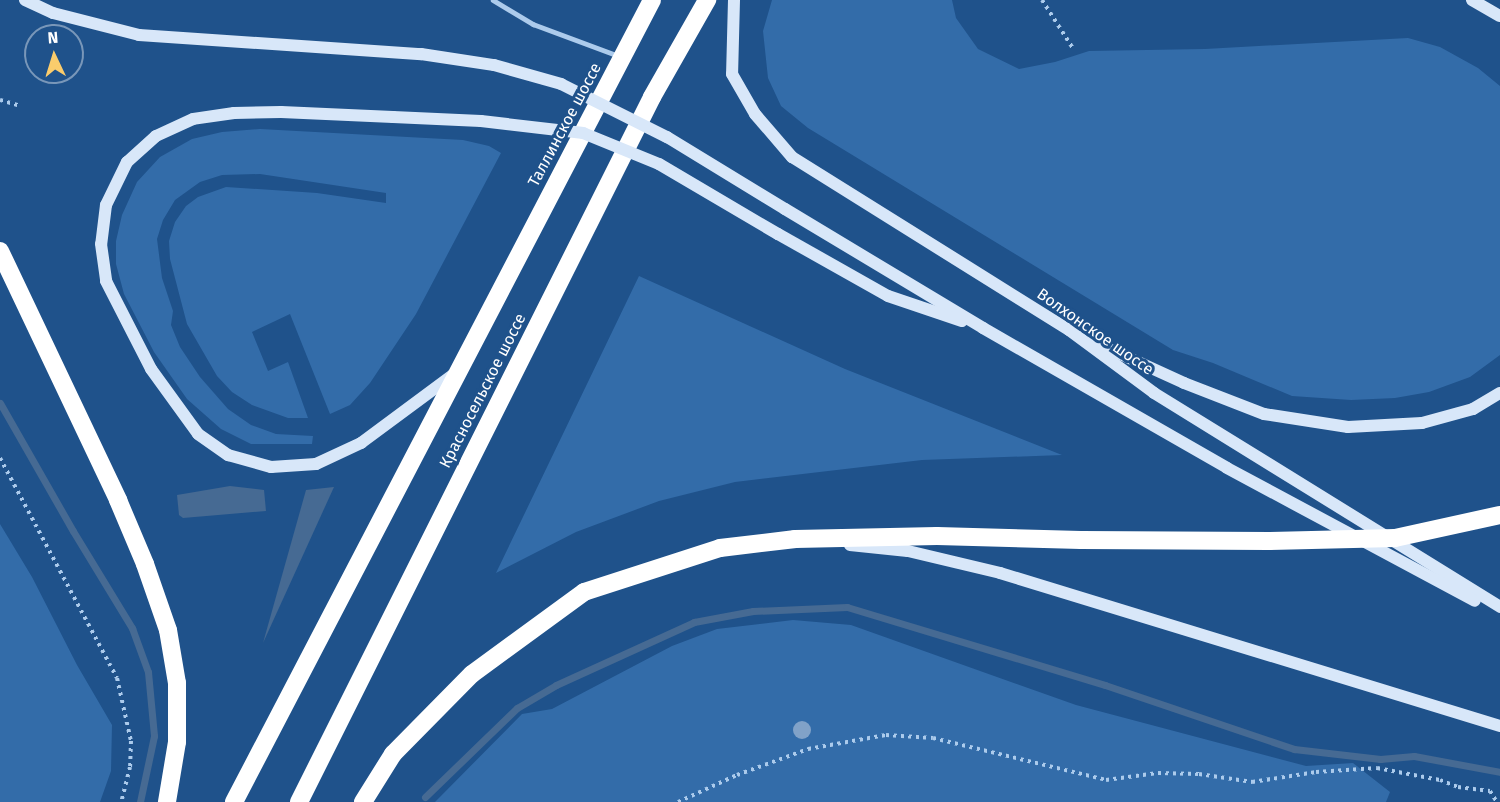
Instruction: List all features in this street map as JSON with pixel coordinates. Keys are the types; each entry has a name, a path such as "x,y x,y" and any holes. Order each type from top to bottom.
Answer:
{"highway":[{"name":"Таллинское шоссе","path":"510,269 652,0"},
{"name":"Красносельское шоссе","path":"299,802 652,97 707,0"},
{"path":"0,251 118,500 145,564 168,630 177,683 177,742 167,802"},
{"name":"Красносельское шоссе","path":"234,802 510,269"},
{"path":"363,802 393,754 472,674 584,592 720,548 795,539 937,536 1081,540 1269,541 1395,538 1500,515"}],"main road":[{"path":"26,0 53,13 139,35 421,54 494,65 561,84 667,137 983,328 1227,468 1500,614"},
{"name":"Волхонское шоссе","path":"734,0 732,74 755,114 792,157 1069,330 1154,393 1500,607"},
{"path":"1472,0 1500,16"},
{"path":"456,373 361,443 316,464 271,467 228,455 198,434 151,369 106,281 101,244 106,205 127,162 156,135 194,119 234,113 281,112 481,121 583,133 659,164 888,296 983,328"},
{"path":"1069,330 1184,383 1264,414 1348,427 1422,423 1473,409 1500,393"},
{"path":"795,539 908,551 1000,573 1500,726"}],"lane":[{"path":"493,0 533,24 623,57"}],"path":[{"path":"1042,0 1072,47"},
{"path":"0,100 18,105"},
{"path":"0,458 117,678 131,741 130,766 121,802"},
{"path":"678,802 754,768 808,749 886,735 933,738 1106,780 1158,773 1199,774 1252,782 1316,772 1377,768 1440,780 1458,787 1490,791 1497,802"}],"shaded area":[{"path":"772,0 952,0 956,18 978,49 1019,69 1055,62 1089,51 1205,49 1408,38 1440,47 1478,68 1500,86 1500,355 1470,377 1429,392 1395,398 1351,400 1292,396 1213,363 1173,350 808,128 781,106 768,78 763,31"},
{"path":"260,129 463,140 489,146 501,153 416,314 370,383 350,405 330,414 290,314 252,332 268,371 288,362 308,418 288,418 252,405 232,392 217,376 187,324 170,259 169,241 175,222 186,206 198,197 226,187 317,193 386,203 386,193 260,174 222,175 200,182 175,200 163,220 157,239 162,278 173,311 171,325 180,347 200,377 228,409 251,425 276,434 313,436 312,444 251,444 221,429 187,399 154,352 124,294 116,264 116,241 122,215 137,182 160,157 192,139 222,132"},
{"path":"639,276 845,369 1062,455 922,460 735,482 659,501 576,532 496,573"},
{"path":"230,486 264,490 266,511 183,518 179,515 177,495"},
{"path":"334,487 263,643 306,490"},
{"path":"0,524 32,577 77,665 112,725 111,771 100,802 0,802"},
{"path":"793,620 851,625 1076,705 1306,766 1353,763 1390,792 1386,802 435,802 522,714 552,709 672,646 717,629"}],"waterway":[{"path":"0,403 73,531 132,628 148,672 154,736 140,802"},
{"path":"425,797 517,708 556,685 694,622 753,611 847,607 1105,685 1294,749 1380,759 1414,756 1500,772"}]}
